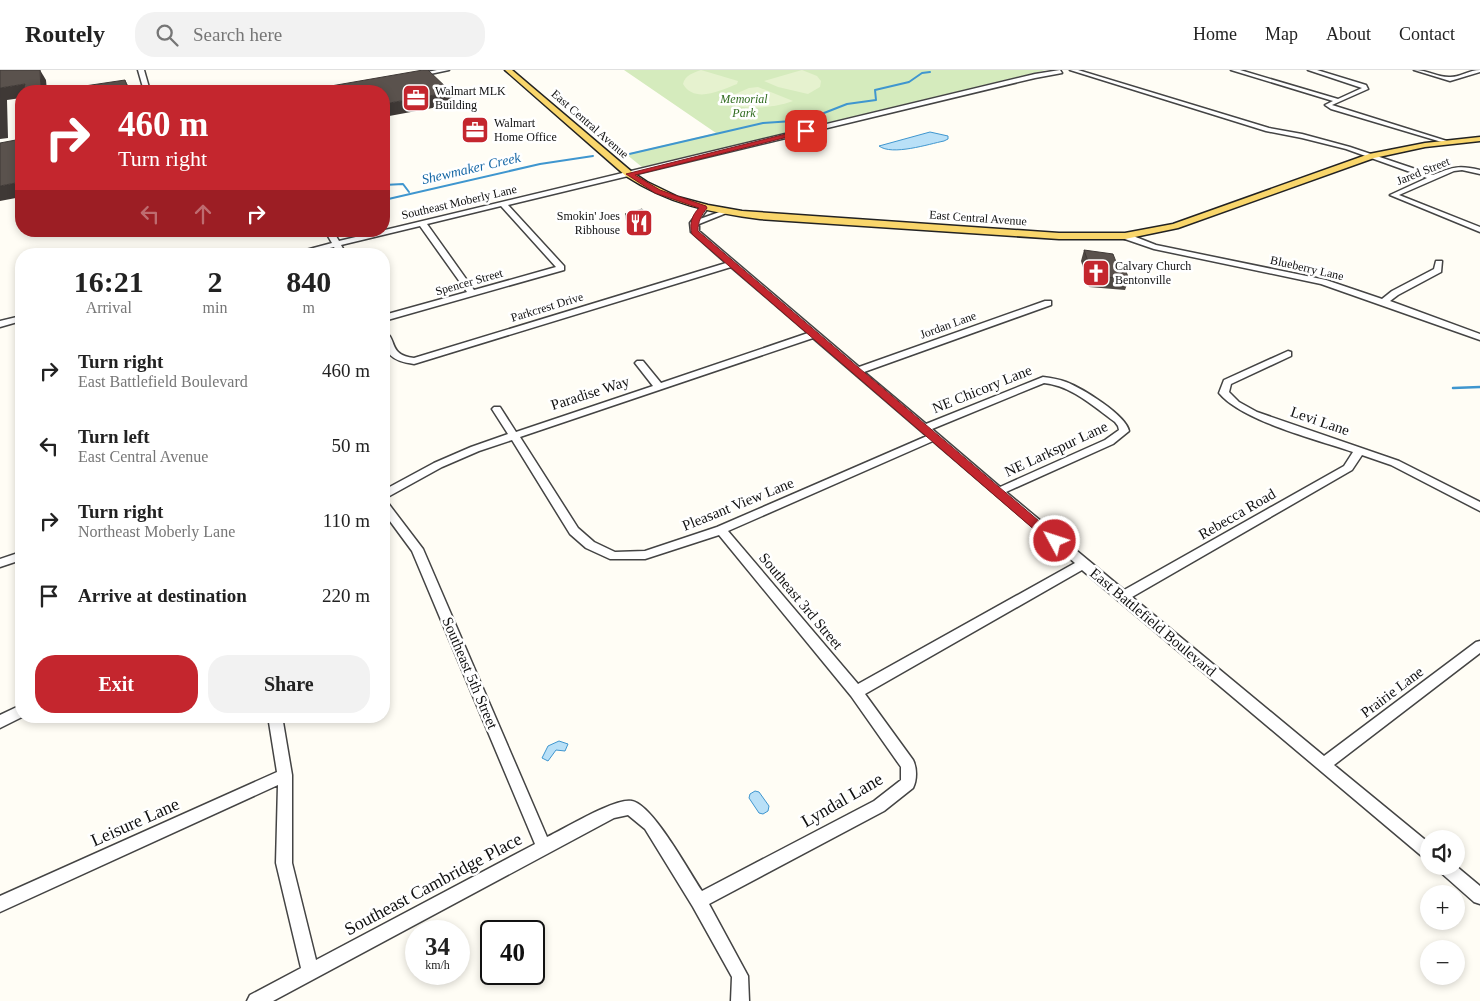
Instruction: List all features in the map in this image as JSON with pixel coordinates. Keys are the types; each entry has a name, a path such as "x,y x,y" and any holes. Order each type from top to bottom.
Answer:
{"main road":[{"name":"East Central Avenue","path":"508,70 629,174 658,192 704,208 725,212 1059,236 1125,236 1175,226 1372,156 1397,149 1447,142 1480,140"}],"street":[{"path":"141,70 145,85"},
{"path":"412,76 446,70"},
{"path":"1072,70 1256,127 1314,139 1372,156 1432,177"},
{"name":"Southeast Moberly Lane","path":"390,231 1035,76 1072,70"},
{"path":"1234,70 1336,100"},
{"path":"1311,70 1366,88 1328,105 1447,142"},
{"path":"1417,70 1450,80 1480,70"},
{"path":"1035,76 1057,71 1265,132 1314,139"},
{"name":"Jared Street","path":"1478,228 1393,194 1453,169 1462,168 1480,172"},
{"name":"Spencer Street","path":"390,316 561,268 503,204"},
{"path":"694,223 698,214 704,208"},
{"path":"694,223 725,212"},
{"path":"422,223 472,293"},
{"name":"East Battlefield Boulevard","path":"694,223 695,232 812,335 1420,846"},
{"name":"Blueberry Lane","path":"1125,236 1154,246 1323,282 1480,337"},
{"path":"332,237 338,248"},
{"name":"Southeast Moberly Lane","path":"320,248 365,237"},
{"path":"1384,302 1395,293 1438,270 1439,263"},
{"name":"Parkcrest Drive","path":"390,347 394,355 401,360 414,360 731,264"},
{"name":"Jordan Lane","path":"857,371 1048,303"},
{"path":"0,324 15,320"},
{"name":"Paradise Way","path":"390,492 438,465 475,448 812,335"},
{"name":"Levi Lane","path":"1288,354 1227,382 1224,393 1236,404 1254,414 1410,469 1480,507"},
{"path":"640,363 659,387"},
{"name":"NE Chicory Lane","path":"924,429 1043,380 1053,380 1069,385 1118,420 1123,425 1124,431"},
{"name":"Pleasant View Lane","path":"497,409 574,531 590,545 614,556 645,555 721,530 933,437"},
{"name":"NE Larkspur Lane","path":"998,492 1109,442 1124,431"},
{"name":"Rebecca Road","path":"1123,596 1348,468 1359,451"},
{"name":"Southeast 5th Street","path":"390,514 417,549 544,847"},
{"name":"Southeast 3rd Street","path":"721,530 856,692"},
{"path":"0,563 15,558"},
{"path":"856,692 1083,564"},
{"name":"Prairie Lane","path":"1323,765 1480,646"},
{"name":"Lyndal Lane","path":"700,901 879,806 908,783 908,764 856,692"},
{"path":"0,722 15,714"},
{"path":"276,723 285,775 284,863 311,972"},
{"name":"Leisure Lane","path":"0,904 285,775"},
{"name":"Southeast Cambridge Place","path":"256,1001 611,812 630,807 650,824 700,901"},
{"path":"1455,875 1480,896"},
{"path":"700,901 740,976 740,1001"}],"green space":[{"name":"Memorial Park","path":"624,70 1046,70 642,167 626,154 716,133"},
{"path":"701,70 738,81 737,84 708,94 694,93 683,84 687,76"},
{"path":"802,70 817,76 821,81 820,87 808,94 778,87 764,81"},
{"path":"758,87 793,101 765,107 736,106 717,102 749,88"}],"water":[{"path":"930,132 948,136 948,139 901,150 885,149 879,146"},
{"path":"559,741 568,744 565,751 556,750 548,761 542,758 548,746"},
{"path":"755,791 759,792 769,806 768,811 763,814 759,813 749,798 750,794"}],"building":[{"path":"0,70 40,70 41,85 25,84 0,88"},
{"path":"428,70 451,92 390,103 390,85 337,85"},
{"path":"125,80 127,85 91,85"},
{"path":"15,140 15,183 0,186 0,143"},
{"path":"642,209 652,218 634,222 625,214"},
{"path":"1084,250 1113,254 1118,267 1124,267 1129,279 1093,276"}],"waterway":[{"name":"Shewmaker Creek","path":"625,155 763,123 793,121 824,113 847,104 876,100 875,90 909,82 922,73 930,72"},
{"name":"Shewmaker Creek","path":"390,199 540,164 593,156"},
{"path":"390,185 403,184 409,192"},
{"path":"1453,388 1480,387"}],"place":[{"name":"Walmart MLK Building","path":"416,98"},
{"name":"Walmart Home Office","path":"475,130"},
{"name":"Smokin' Joes Ribhouse","path":"639,223"},
{"name":"Calvary Church Bentonville","path":"1096,273"}],"route":[{"path":"806,131 629,174 658,192 704,208 698,214 694,223 695,232 812,335 857,371 1055,541"}]}
